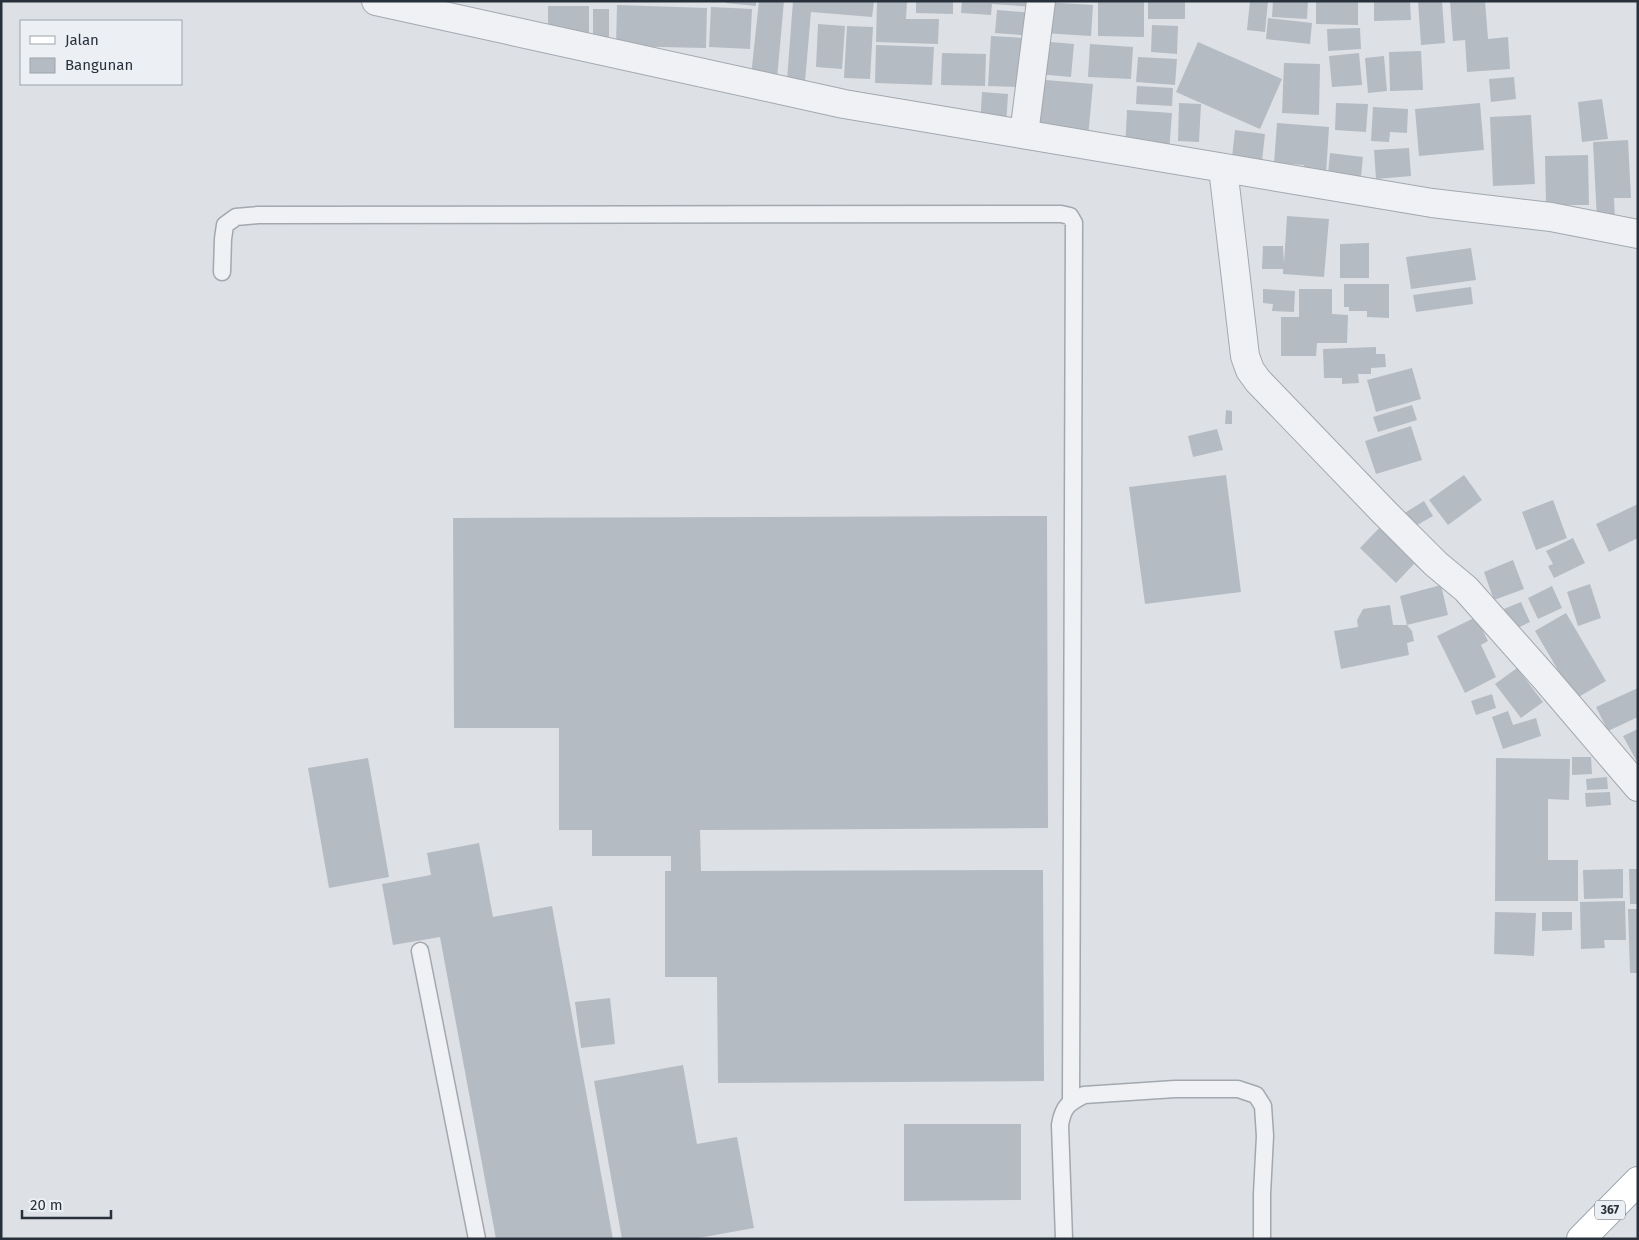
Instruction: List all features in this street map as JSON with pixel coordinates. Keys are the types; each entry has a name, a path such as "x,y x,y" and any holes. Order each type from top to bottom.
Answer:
{"main road":[{"name":"367","path":"1581,1239 1638,1182"}],"street":[{"path":"376,1 844,104 1432,203 1551,217 1638,234"},
{"path":"1024,134 1041,1"},
{"path":"1223,168 1241,328 1250,370 1258,381 1383,511 1436,564 1466,589 1638,787"}],"lane":[{"path":"222,272 225,225 236,217 258,215 1061,214 1070,216 1074,223 1071,1102"},
{"path":"420,951 477,1239"},
{"path":"1064,1239 1060,1125 1062,1112 1071,1102 1084,1095 1175,1089 1238,1089 1256,1095 1263,1106 1265,1136 1262,1239"}],"building":[{"path":"726,1 756,1 756,6 726,3"},
{"path":"759,1 784,1 777,79 751,76"},
{"path":"793,1 874,1 872,17 811,12 805,82 787,80"},
{"path":"877,1 907,1 906,19 939,19 938,44 876,42"},
{"path":"916,1 953,1 953,14 916,13"},
{"path":"962,1 1034,1 1034,7 992,4 991,15 961,13"},
{"path":"1098,1 1144,1 1144,37 1098,36"},
{"path":"1148,1 1185,1 1185,19 1148,19"},
{"path":"1250,1 1268,1 1265,32 1247,30"},
{"path":"1273,1 1308,1 1307,19 1272,17"},
{"path":"1316,1 1358,1 1358,25 1316,24"},
{"path":"1374,1 1410,1 1411,20 1374,21"},
{"path":"1418,1 1442,1 1445,43 1421,45"},
{"path":"1450,1 1485,1 1488,39 1508,37 1510,69 1467,72 1465,40 1453,41"},
{"path":"1044,2 1093,5 1091,36 1042,33"},
{"path":"617,5 707,8 706,48 616,46"},
{"path":"548,6 589,6 589,34 548,34"},
{"path":"711,7 752,9 750,49 709,47"},
{"path":"593,9 609,9 609,40 593,40"},
{"path":"997,10 1034,13 1032,36 995,33"},
{"path":"1268,18 1312,23 1310,44 1266,39"},
{"path":"818,24 845,26 842,69 816,67"},
{"path":"1152,25 1178,26 1177,54 1151,52"},
{"path":"847,26 873,27 870,79 844,78"},
{"path":"1360,28 1361,49 1328,51 1327,29"},
{"path":"991,36 1025,38 1022,87 988,86"},
{"path":"1039,41 1074,44 1071,77 1037,74"},
{"path":"1198,42 1282,79 1260,129 1176,92"},
{"path":"1090,44 1133,47 1131,79 1088,77"},
{"path":"876,45 934,47 932,85 875,83"},
{"path":"1421,51 1423,90 1390,91 1389,52"},
{"path":"942,53 986,54 985,86 941,85"},
{"path":"1359,53 1362,85 1332,87 1329,56"},
{"path":"1384,56 1387,91 1368,93 1365,58"},
{"path":"1138,57 1177,59 1175,85 1136,82"},
{"path":"1284,63 1320,64 1319,115 1282,113"},
{"path":"1514,77 1516,99 1491,102 1489,79"},
{"path":"1034,79 1093,84 1088,137 1029,132"},
{"path":"1137,86 1173,88 1172,106 1136,104"},
{"path":"982,92 1008,94 1006,126 980,125"},
{"path":"1602,99 1608,139 1582,142 1578,102"},
{"path":"1179,103 1201,104 1199,142 1178,141"},
{"path":"1336,103 1368,104 1366,132 1335,130"},
{"path":"1480,103 1484,150 1419,156 1415,109"},
{"path":"1373,107 1408,109 1407,133 1390,132 1389,142 1371,141"},
{"path":"1127,110 1172,113 1169,152 1125,149"},
{"path":"1531,115 1535,184 1493,186 1490,117"},
{"path":"1277,123 1329,127 1326,174 1303,173 1304,165 1274,163"},
{"path":"1235,130 1265,134 1262,161 1232,157"},
{"path":"1628,140 1631,198 1614,198 1615,220 1597,221 1593,142"},
{"path":"1409,148 1411,176 1376,179 1374,150"},
{"path":"1330,153 1363,157 1360,187 1327,184"},
{"path":"1588,155 1589,205 1546,205 1545,156"},
{"path":"1287,216 1329,219 1324,277 1283,274 1283,269 1262,269 1263,246 1283,246 1284,263"},
{"path":"1369,243 1369,278 1340,278 1340,244"},
{"path":"1471,248 1476,280 1411,289 1406,257"},
{"path":"1344,284 1389,284 1389,318 1367,317 1367,311 1349,311 1349,307 1344,307"},
{"path":"1471,287 1473,304 1416,312 1413,295"},
{"path":"1263,289 1295,291 1294,312 1272,311 1273,304 1263,303"},
{"path":"1299,289 1332,289 1332,314 1348,315 1347,343 1317,343 1316,356 1281,356 1281,317 1299,317"},
{"path":"1376,347 1376,354 1385,354 1386,367 1371,368 1371,374 1358,374 1359,383 1342,384 1342,378 1324,378 1323,349"},
{"path":"1412,368 1421,399 1376,412 1367,380"},
{"path":"1412,405 1417,420 1378,432 1373,417"},
{"path":"1226,410 1232,411 1232,424 1225,424"},
{"path":"1411,426 1422,460 1376,474 1365,441"},
{"path":"1217,429 1223,450 1193,457 1188,436"},
{"path":"1226,475 1241,592 1145,604 1129,487"},
{"path":"1464,475 1482,500 1448,525 1429,500"},
{"path":"1553,500 1567,538 1536,550 1522,512"},
{"path":"1424,501 1433,516 1412,528 1403,514"},
{"path":"1638,504 1638,538 1609,552 1596,524"},
{"path":"1047,516 1048,828 700,830 701,871 1043,870 1044,1081 718,1083 717,977 665,977 665,871 671,871 671,856 592,856 592,830 559,830 559,728 454,728 453,518"},
{"path":"1385,522 1432,568 1426,575 1414,564 1396,583 1360,548"},
{"path":"1573,538 1585,563 1554,578 1548,566 1553,564 1546,551"},
{"path":"1513,560 1524,589 1494,600 1484,572"},
{"path":"1590,584 1601,618 1578,626 1567,592"},
{"path":"1441,585 1448,615 1407,625 1400,596"},
{"path":"1552,586 1562,608 1538,619 1528,598"},
{"path":"1521,602 1530,622 1509,632 1499,611"},
{"path":"1390,605 1393,625 1407,625 1412,631 1414,641 1407,643 1409,655 1341,669 1334,631 1358,627 1357,620 1363,609"},
{"path":"1566,613 1606,681 1575,699 1535,631"},
{"path":"1476,617 1488,641 1481,645 1496,677 1465,693 1437,636"},
{"path":"1517,668 1543,702 1521,718 1495,684"},
{"path":"1638,688 1638,717 1608,731 1596,707"},
{"path":"1492,694 1496,708 1476,715 1471,701"},
{"path":"1508,711 1513,725 1536,718 1541,736 1503,749 1492,717"},
{"path":"1638,729 1638,759 1636,760 1623,736"},
{"path":"1572,757 1591,757 1592,774 1572,775"},
{"path":"368,758 389,877 329,888 308,768"},
{"path":"1496,758 1570,759 1569,800 1548,799 1548,860 1578,860 1578,901 1495,901"},
{"path":"1607,777 1608,789 1587,790 1586,779"},
{"path":"1610,792 1611,805 1586,807 1585,793"},
{"path":"479,843 493,917 552,906 613,1239 496,1239 440,937 393,945 382,884 431,875 427,853"},
{"path":"1623,869 1623,898 1584,899 1583,870"},
{"path":"1629,869 1638,869 1638,904 1630,904"},
{"path":"1625,901 1626,940 1604,940 1605,948 1581,949 1580,902"},
{"path":"1628,909 1638,909 1638,973 1630,973"},
{"path":"1495,912 1536,913 1534,956 1494,954"},
{"path":"1542,912 1572,912 1572,930 1542,931"},
{"path":"610,998 615,1044 581,1048 575,1002"},
{"path":"683,1065 697,1144 737,1137 754,1228 693,1239 622,1239 594,1081"},
{"path":"904,1124 1021,1124 1021,1200 904,1201"}]}
